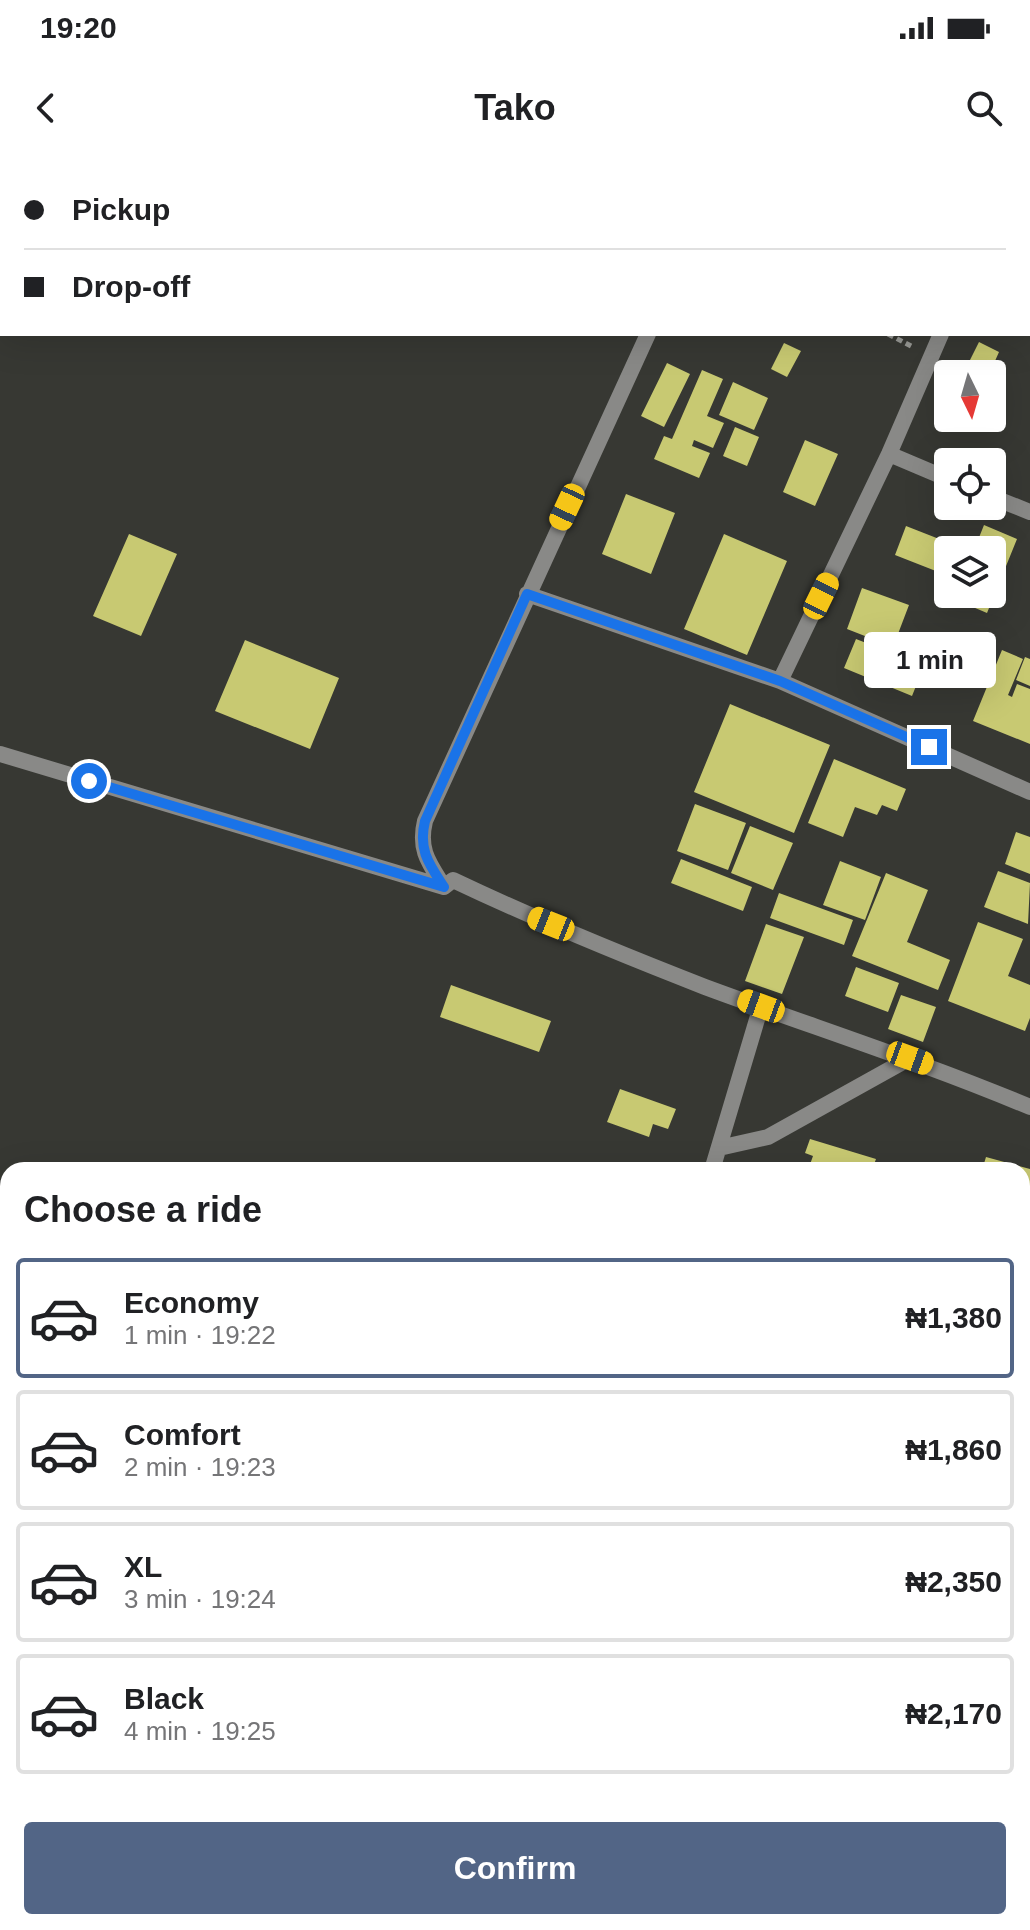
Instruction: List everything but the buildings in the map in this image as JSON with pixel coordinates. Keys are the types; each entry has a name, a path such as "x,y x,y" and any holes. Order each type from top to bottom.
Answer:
{"street":[{"path":"444,887 424,856 420,840 425,821 647,336"},
{"path":"780,681 889,454 940,336"},
{"path":"889,454 934,473"},
{"path":"1006,503 1030,512"},
{"path":"527,594 780,681 1030,792"},
{"path":"0,754 444,887"},
{"path":"444,887 453,880 525,914 761,1006 910,1058 1030,1107"},
{"path":"715,1162 761,1006"},
{"path":"719,1148 768,1137 910,1058"}],"route":[{"path":"89,781 444,887 424,856 420,840 425,821 527,594 780,681 929,747"}]}
